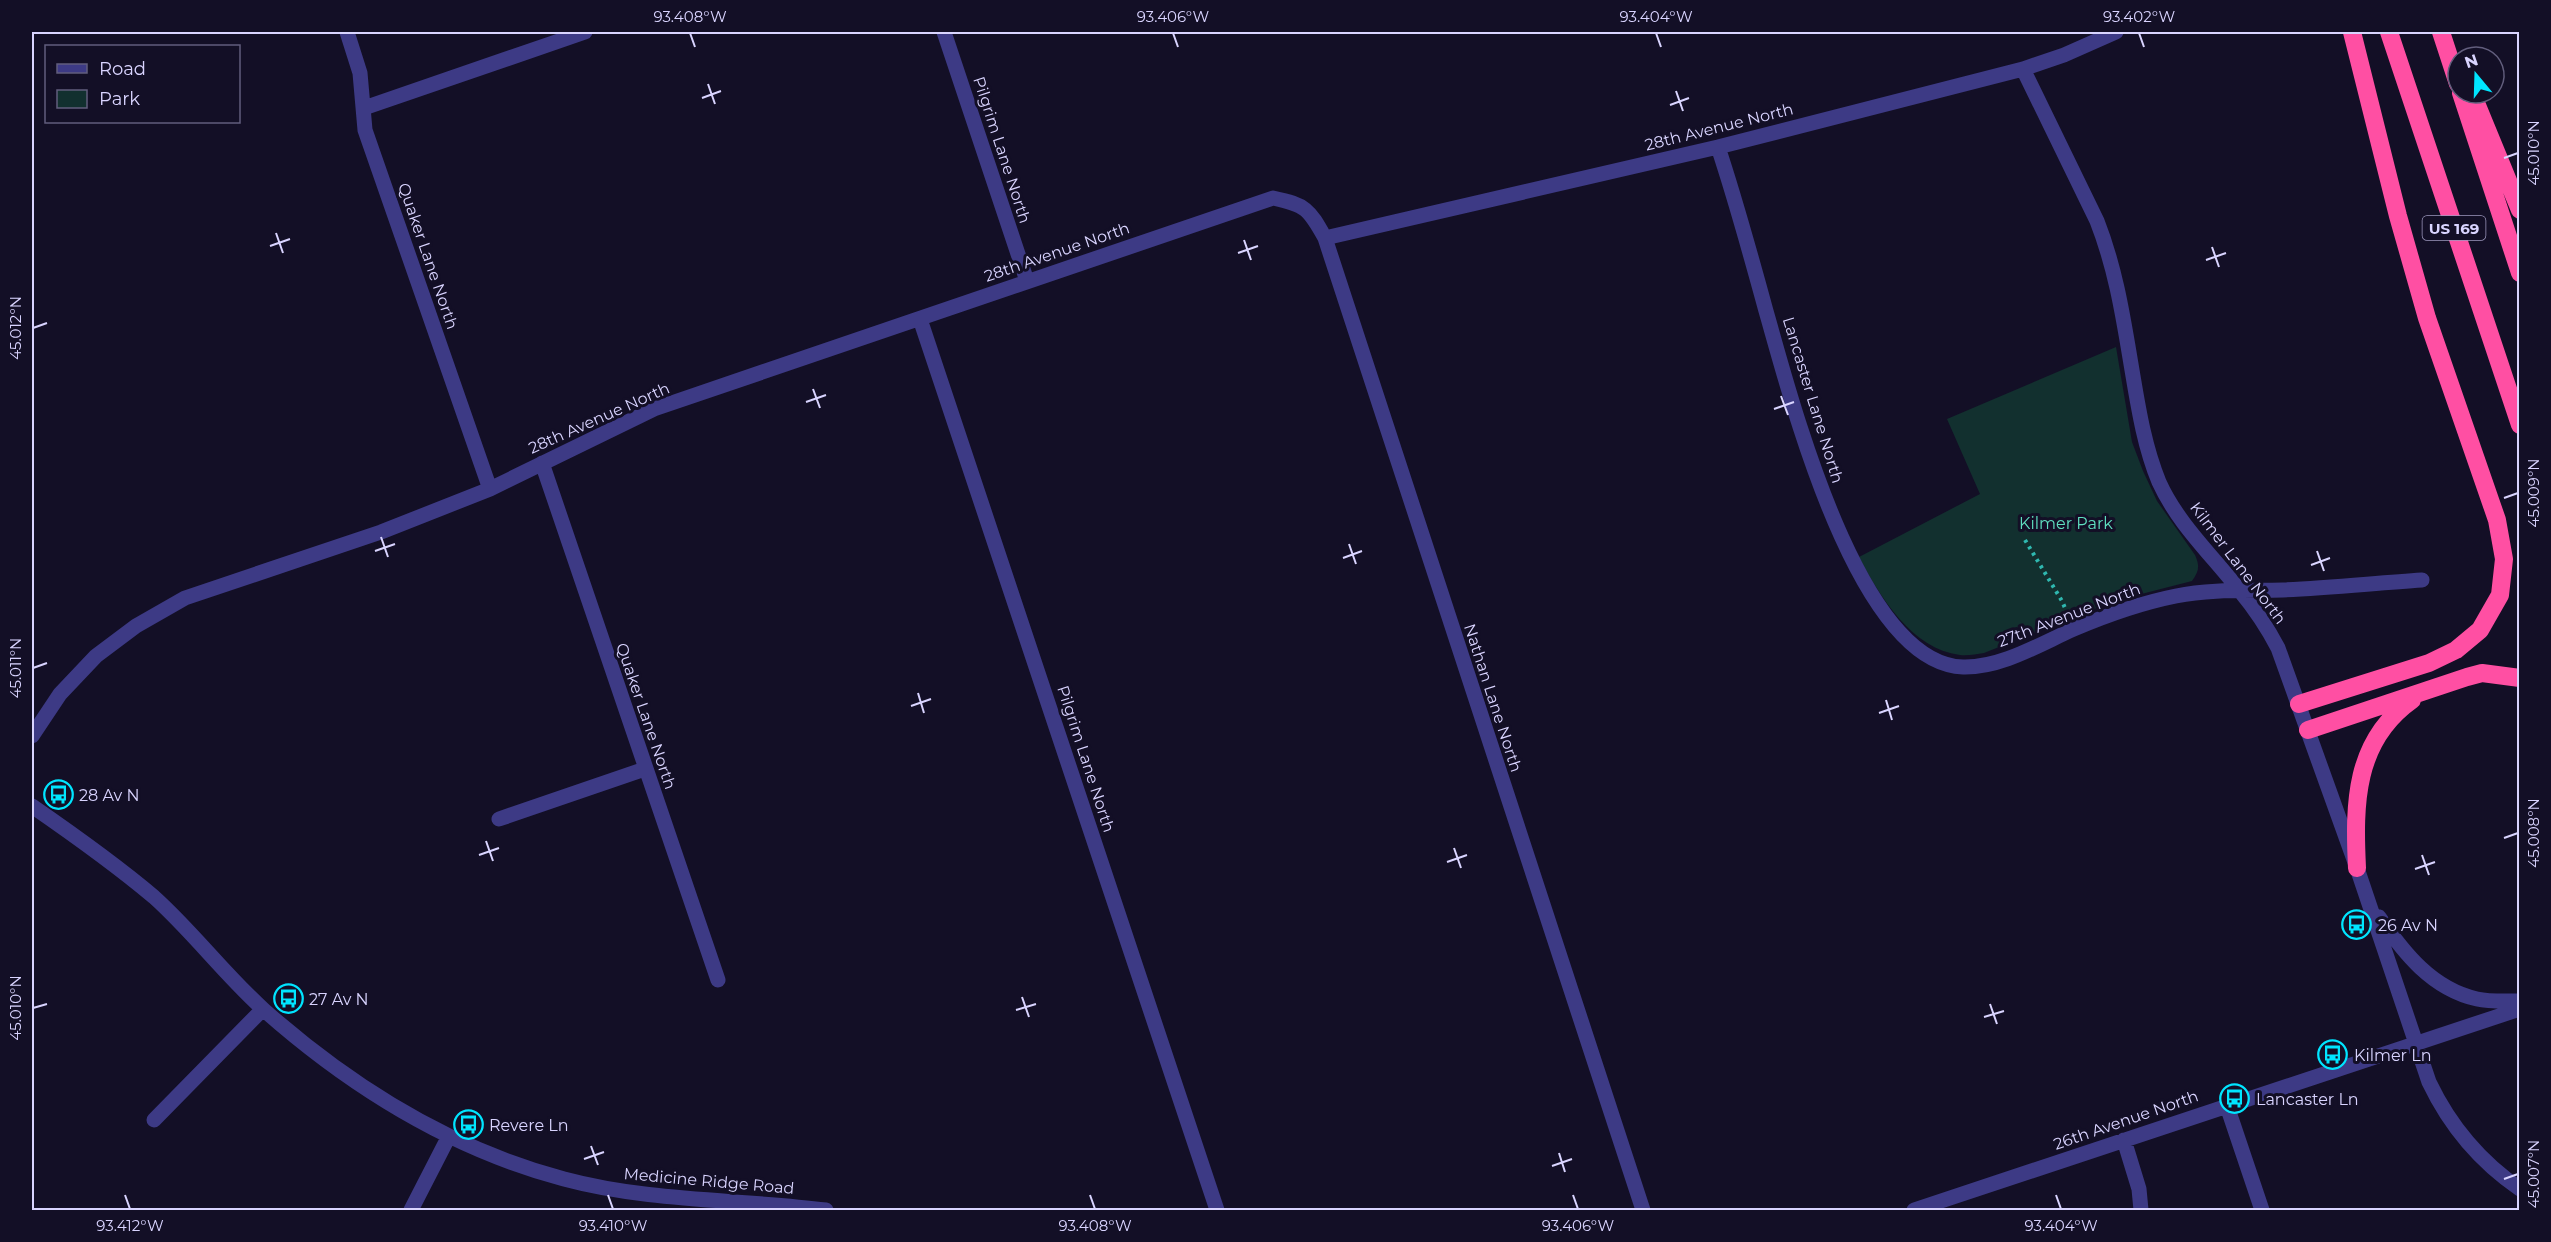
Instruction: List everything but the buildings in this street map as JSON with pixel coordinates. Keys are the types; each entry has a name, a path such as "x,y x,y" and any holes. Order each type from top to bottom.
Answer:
{"highway":[{"path":"2299,704 2429,663 2456,650 2480,630 2500,595 2504,559 2497,520 2427,318 2398,216 2352,32"},
{"name":"US 169","path":"2388,32 2520,425"},
{"path":"2441,32 2446,47"},
{"name":"US 169","path":"2465,105 2520,273"},
{"path":"2476,105 2520,210"},
{"path":"2308,730 2482,674 2520,678"},
{"path":"2356,868 2355,827 2358,785 2364,762 2375,739 2401,708 2432,689"}],"street":[{"name":"Quaker Lane North","path":"347,32 360,73 365,130 490,489"},
{"path":"364,108 585,32"},
{"name":"Pilgrim Lane North","path":"944,32 1027,281"},
{"name":"28th Avenue North","path":"1326,238 1718,147 2023,69 2064,55 2116,32"},
{"name":"Kilmer Lane North","path":"2023,69 2097,221 2107,247 2121,303 2143,432 2160,482 2180,517 2264,622 2278,648 2433,1090 2454,1128 2484,1162 2520,1189"},
{"name":"Lancaster Lane North","path":"1718,147 1817,480 1836,527 1854,561 1893,626 1913,646"},
{"name":"28th Avenue North","path":"32,736 60,694 96,656 136,626 185,598 381,532 490,489 654,410 1273,198 1299,203"},
{"name":"Nathan Lane North","path":"1299,203 1314,218 1326,238 1643,1210"},
{"name":"Pilgrim Lane North","path":"920,319 1217,1210"},
{"name":"Quaker Lane North","path":"542,463 718,980"},
{"name":"27th Avenue North","path":"1913,646 1930,658 1945,664 1962,667 1991,664 2128,608 2176,596 2239,589 2282,590 2422,580"},
{"path":"500,819 645,769"},
{"name":"Medicine Ridge Road","path":"32,806 89,845 155,898 263,1009 351,1079 448,1138 564,1179 620,1192 690,1200 826,1210"},
{"path":"2368,902 2403,953 2439,984 2477,999 2520,1001"},
{"path":"154,1120 263,1009"},
{"name":"26th Avenue North","path":"1914,1210 2520,1009"},
{"path":"2227,1106 2262,1210"},
{"path":"411,1210 448,1138"},
{"path":"2124,1140 2139,1189 2141,1210"}],"path":[{"path":"2025,540 2062,601 2074,629"}],"green space":[{"name":"Kilmer Park","path":"2116,347 2132,442 2157,501 2195,555 2198,565 2192,581 2114,601 1984,653 1960,655 1943,651 1927,643 1899,619 1859,557 1980,494 1947,419"}],"place":[{"name":"28 Av N","path":"58,795"},
{"name":"26 Av N","path":"2357,925"},
{"name":"27 Av N","path":"288,999"},
{"name":"Kilmer Ln","path":"2333,1055"},
{"name":"Lancaster Ln","path":"2235,1099"},
{"name":"Revere Ln","path":"468,1125"}]}
